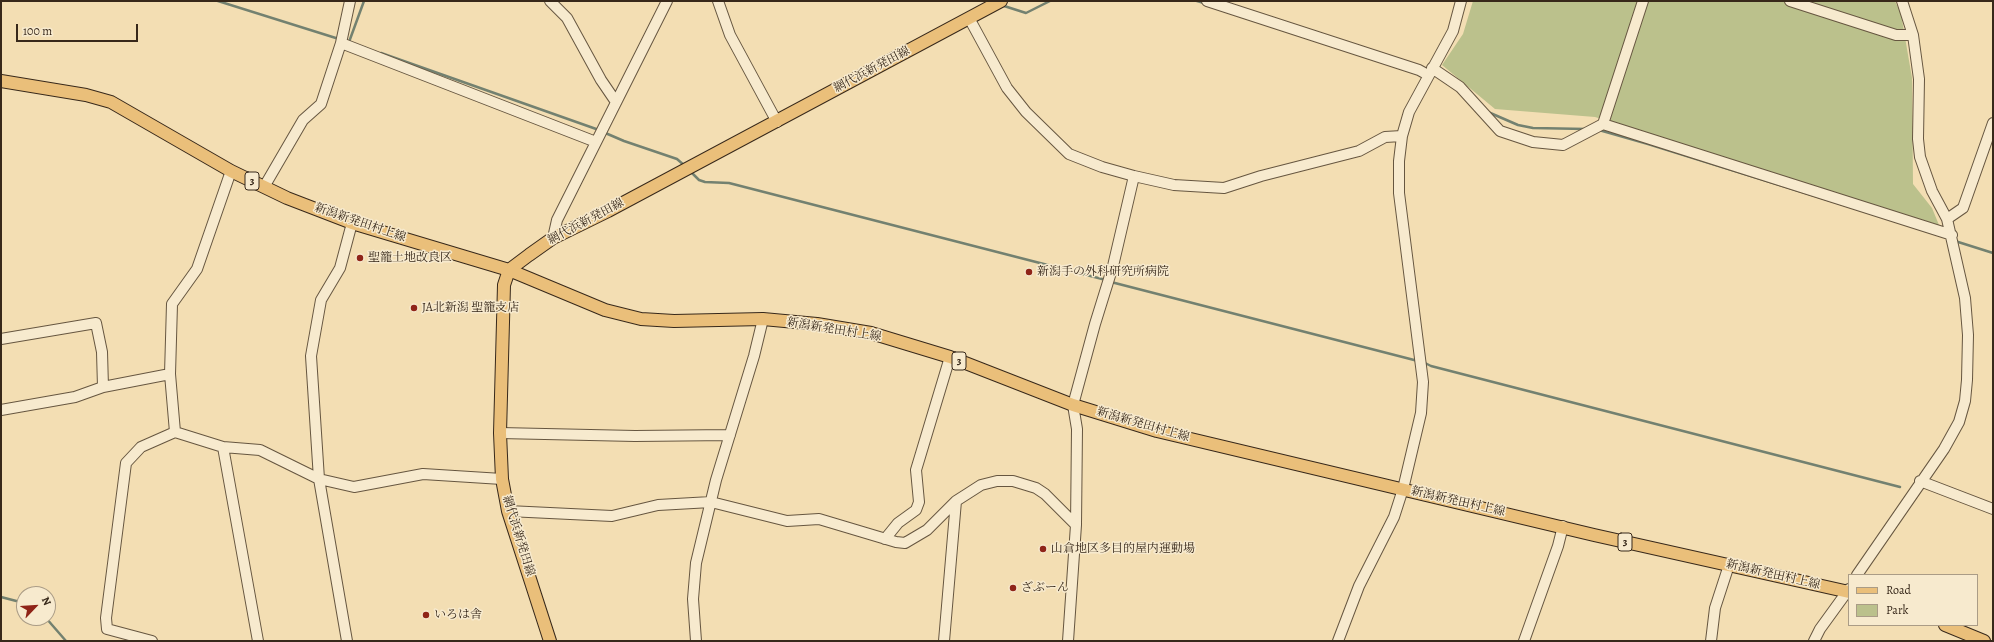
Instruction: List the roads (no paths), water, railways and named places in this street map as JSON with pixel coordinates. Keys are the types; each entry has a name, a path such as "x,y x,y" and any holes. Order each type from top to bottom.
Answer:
{"main road":[{"name":"網代浜新発田線","path":"550,641 508,511 502,479 500,433 504,286 509,270 553,238 608,212 969,18 995,2"},
{"name":"新潟新発田村上線","path":"1,81 86,95 112,102 231,171 287,198 352,223 509,270 605,310 641,318 674,321 763,319 817,324 871,334 950,357 1073,405 1157,431 1729,565 1848,591"},
{"path":"1947,626 1984,641"}],"street":[{"path":"264,187 303,120 321,104 340,43 350,1"},
{"path":"550,1 567,18 616,102"},
{"path":"553,238 557,220 666,1"},
{"path":"718,1 730,35 776,122"},
{"path":"1207,1 1419,70 1430,72 1460,87 1500,131 1533,142 1563,145 1603,124 1643,1"},
{"path":"1338,641 1359,586 1394,517 1403,489 1421,413 1424,382 1399,193 1399,161 1402,136 1409,112 1453,31 1462,1"},
{"path":"1790,1 1896,35 1913,35"},
{"path":"1858,574 1920,481 1944,449 1959,422 1965,401 1967,372 1967,312 1948,220 1932,191 1920,157 1918,139 1919,79 1913,35 1902,1"},
{"path":"969,18 1007,88 1026,112 1069,154 1134,176 1174,185 1224,188 1261,176 1359,151 1385,137 1402,136"},
{"path":"340,43 596,142"},
{"path":"1948,220 1963,208 1993,123"},
{"path":"1603,124 1952,235"},
{"path":"175,432 170,374 172,304 197,269 231,171"},
{"path":"1068,641 1076,525 1077,429 1073,405 1095,324 1113,266 1134,176"},
{"path":"347,641 319,479 311,356 321,300 340,268 352,223"},
{"path":"696,641 693,599 696,562 716,480 763,319"},
{"path":"1,339 96,322 102,352 103,387"},
{"path":"885,539 898,523 916,510 918,502 916,470 950,357"},
{"path":"1,410 75,396 103,387 170,374"},
{"path":"152,641 107,629 106,618 126,463 141,447 175,432 223,446 260,450 319,479 354,487 423,474 502,479"},
{"path":"500,433 635,436 730,435"},
{"path":"223,446 258,641"},
{"path":"508,511 612,516 658,505 711,502 787,521 819,519 885,539 905,543 927,530 956,501 982,485 997,481 1013,481 1036,488 1045,494 1076,525"},
{"path":"1920,481 1993,509"},
{"path":"944,641 956,501"},
{"path":"1524,641 1558,546 1563,526"},
{"path":"1713,639 1714,608 1729,565"},
{"path":"1814,641 1820,629 1848,592"}],"waterway":[{"path":"218,1 339,39"},
{"path":"349,42 364,1"},
{"path":"1001,5 1026,13 1050,1"},
{"path":"1197,1 1204,3"},
{"path":"381,53 599,130"},
{"path":"1488,112 1518,125 1533,128 1586,129"},
{"path":"1599,130 1860,210"},
{"path":"603,132 624,141 677,159 685,166"},
{"path":"690,171 699,180 705,182 729,183 1106,280"},
{"path":"1955,241 1993,253"},
{"path":"1111,282 1418,361"},
{"path":"1423,362 1431,366 1900,487"},
{"path":"1,597 16,601"},
{"path":"53,626 66,641"}],"place":[{"name":"聖籠土地改良区","path":"360,258"},
{"name":"新潟手の外科研究所病院","path":"1029,272"},
{"name":"JA北新潟 聖籠支店","path":"414,308"},
{"name":"山倉地区多目的屋内運動場","path":"1043,549"},
{"name":"ざぶーん","path":"1013,588"},
{"name":"いろは舎","path":"426,615"}]}
